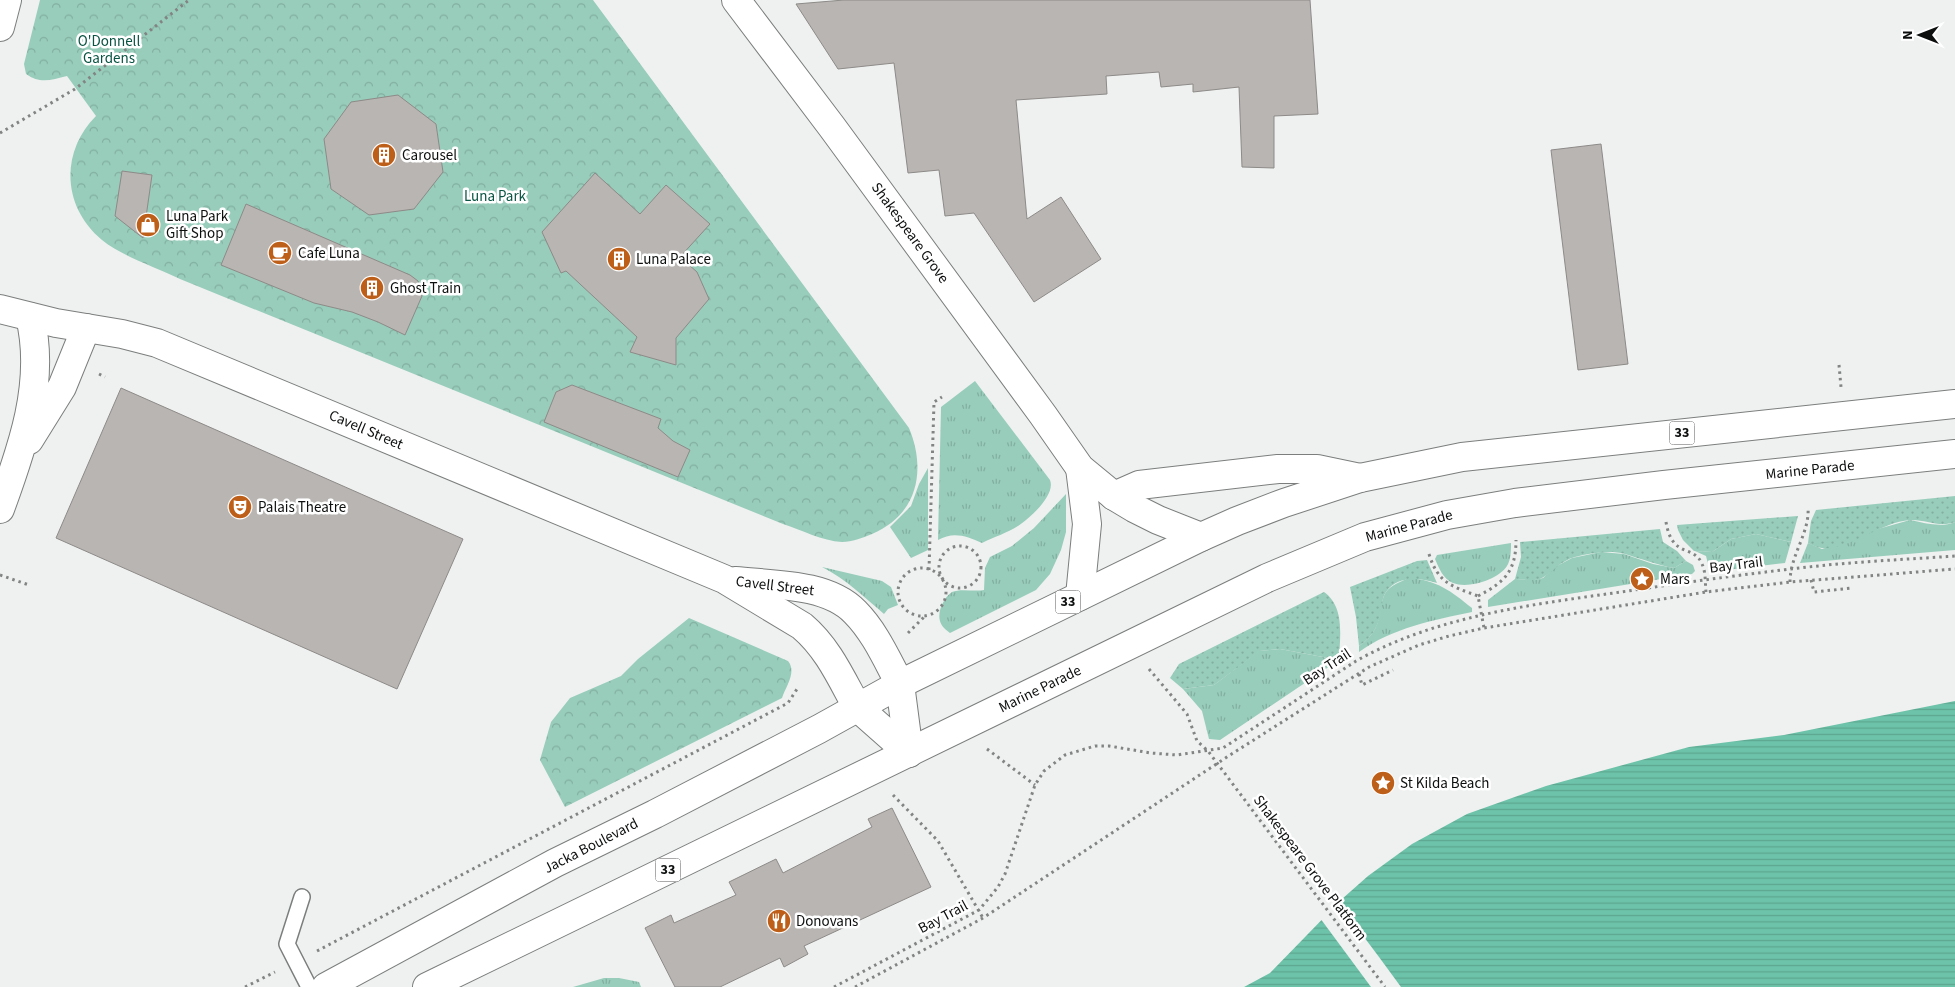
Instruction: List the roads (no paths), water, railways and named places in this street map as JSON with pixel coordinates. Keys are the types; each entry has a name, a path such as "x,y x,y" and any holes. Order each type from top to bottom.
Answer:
{"main road":[{"path":"0,27 7,0"},
{"name":"Shakespeare Grove","path":"736,0 850,151 1080,468 1114,496 1146,515 1201,537"},
{"name":"Cavell Street","path":"0,310 30,318 134,336 189,355 724,579 812,634 828,654 857,707 909,753"},
{"path":"0,508 20,454 32,395 34,336 30,318"},
{"path":"20,454 62,387 86,328"},
{"name":"33","path":"857,707 900,684 1236,521 1360,478 1462,457 1955,404"},
{"name":"Marine Parade","path":"909,753 1268,578 1334,548 1383,531 1447,515 1515,503 1654,486 1955,454"},
{"name":"Shakespeare Grove","path":"1080,468 1087,524 1080,596"},
{"path":"1114,496 1139,485 1278,469 1317,469 1360,478"},
{"name":"Cavell Street","path":"724,579 818,591 843,602 854,611 868,628 900,684"},
{"path":"900,684 909,753"},
{"name":"Jacka Boulevard","path":"326,987 547,867 655,814 857,707"},
{"name":"33","path":"427,987 909,753"}],"lane":[{"path":"302,897 287,944 309,987"}],"place":[{"name":"Carousel","path":"384,155"},
{"name":"Luna Park Gift Shop","path":"148,225"},
{"name":"Cafe Luna","path":"280,253"},
{"name":"Luna Palace","path":"619,259"},
{"name":"Ghost Train","path":"372,288"},
{"name":"Palais Theatre","path":"240,507"},
{"name":"Mars","path":"1642,579"},
{"name":"St Kilda Beach","path":"1383,783"},
{"name":"Donovans","path":"779,921"}],"park label":[{"name":"O'Donnell Gardens","path":"109,50"},
{"name":"Luna Park","path":"495,196"}]}
